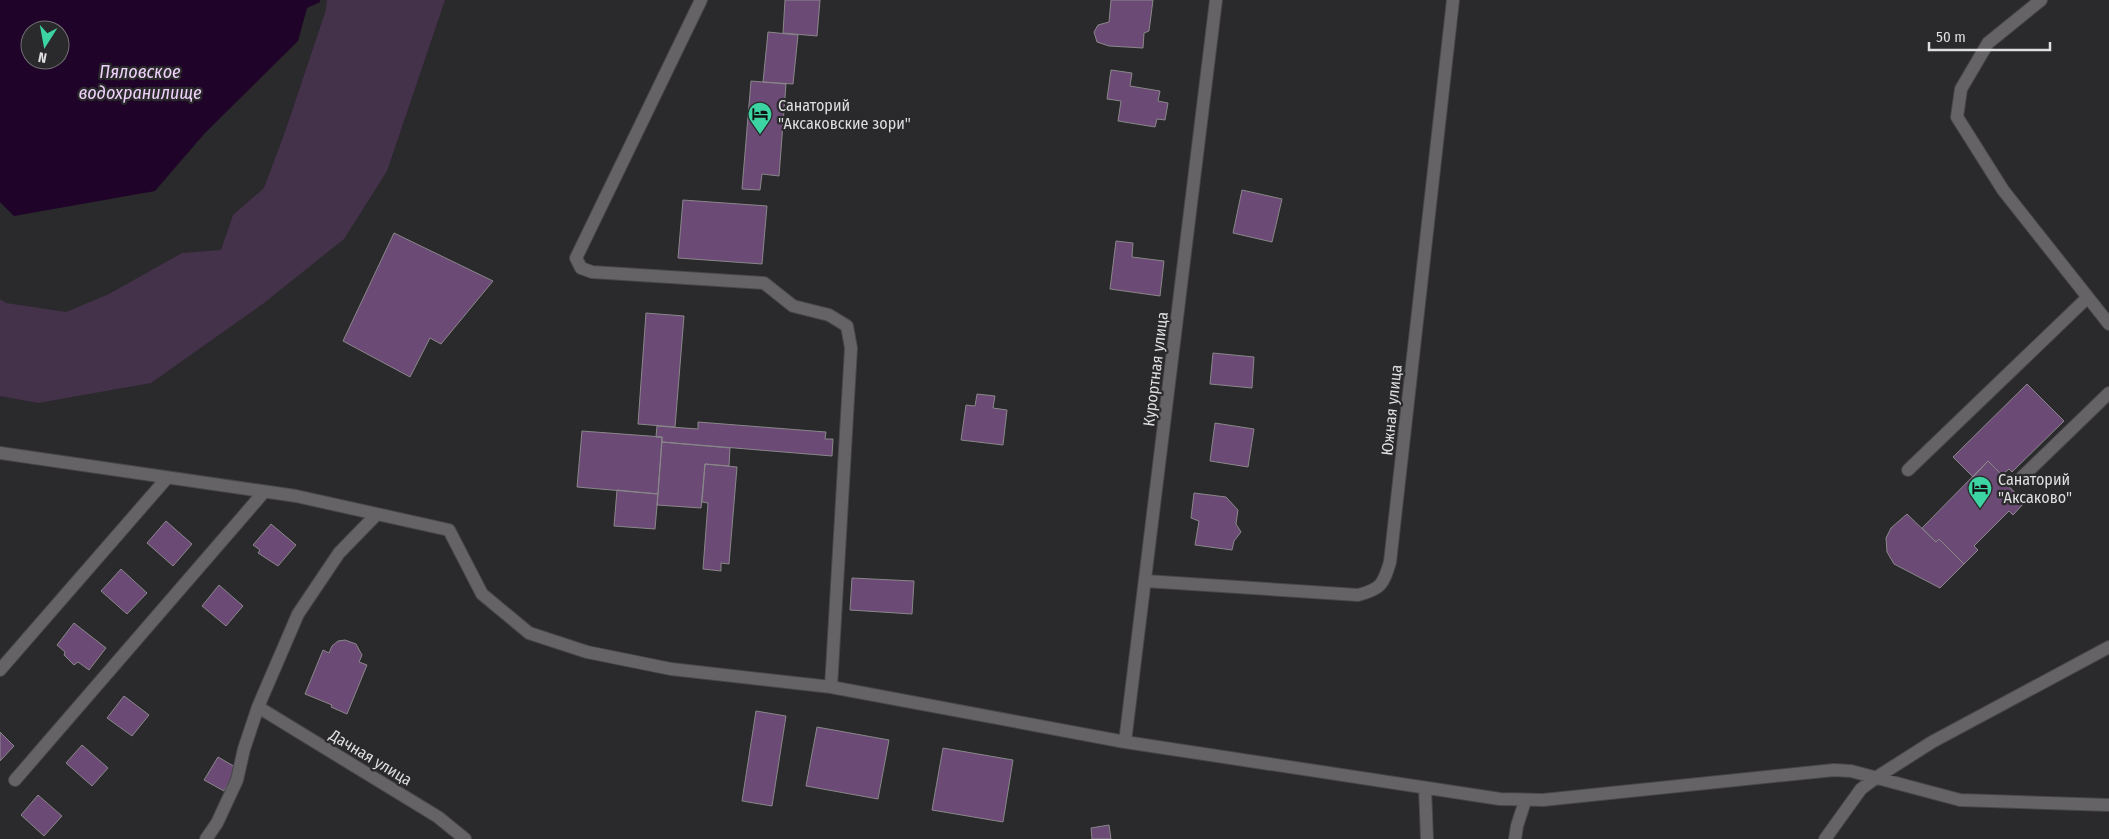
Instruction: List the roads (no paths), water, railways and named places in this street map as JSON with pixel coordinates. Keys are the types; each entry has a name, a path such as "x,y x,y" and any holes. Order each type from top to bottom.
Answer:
{"street":[{"path":"701,0 576,258 581,268 592,272 764,283 793,306 829,315 847,326 851,348 831,687"},
{"name":"Курортная улица","path":"1125,742 1216,0"},
{"name":"Южная улица","path":"1145,581 1358,595 1374,591 1385,580 1390,562 1453,0"},
{"path":"2041,0 1988,43 1961,89 1957,117 2003,190 2109,324"},
{"path":"1908,470 2087,298"},
{"path":"2020,480 2109,393"},
{"path":"0,453 296,496 449,530 482,594 529,633 587,652 671,669 831,687 1125,742 1500,799 1525,801 1834,770 1851,771 1877,777 1960,800 2109,806"},
{"path":"0,670 168,478"},
{"path":"15,780 264,492"},
{"path":"206,839 217,823 237,780 244,749 258,707 298,614 339,553 377,514"},
{"path":"1825,839 1861,789 1877,777 1932,742 2109,646"},
{"name":"Дачная улица","path":"258,707 438,817 464,839"},
{"path":"1425,788 1427,839"},
{"path":"1515,839 1525,801"}],"water":[{"name":"Пяловское водохранилище","path":"0,0 320,0 320,2 307,8 298,41 204,134 155,191 14,216 0,202"}],"place":[{"name":"Санаторий \"Аксаковские зори\"","path":"760,135"},
{"name":"Санаторий \"Аксаково\"","path":"1980,509"}]}
